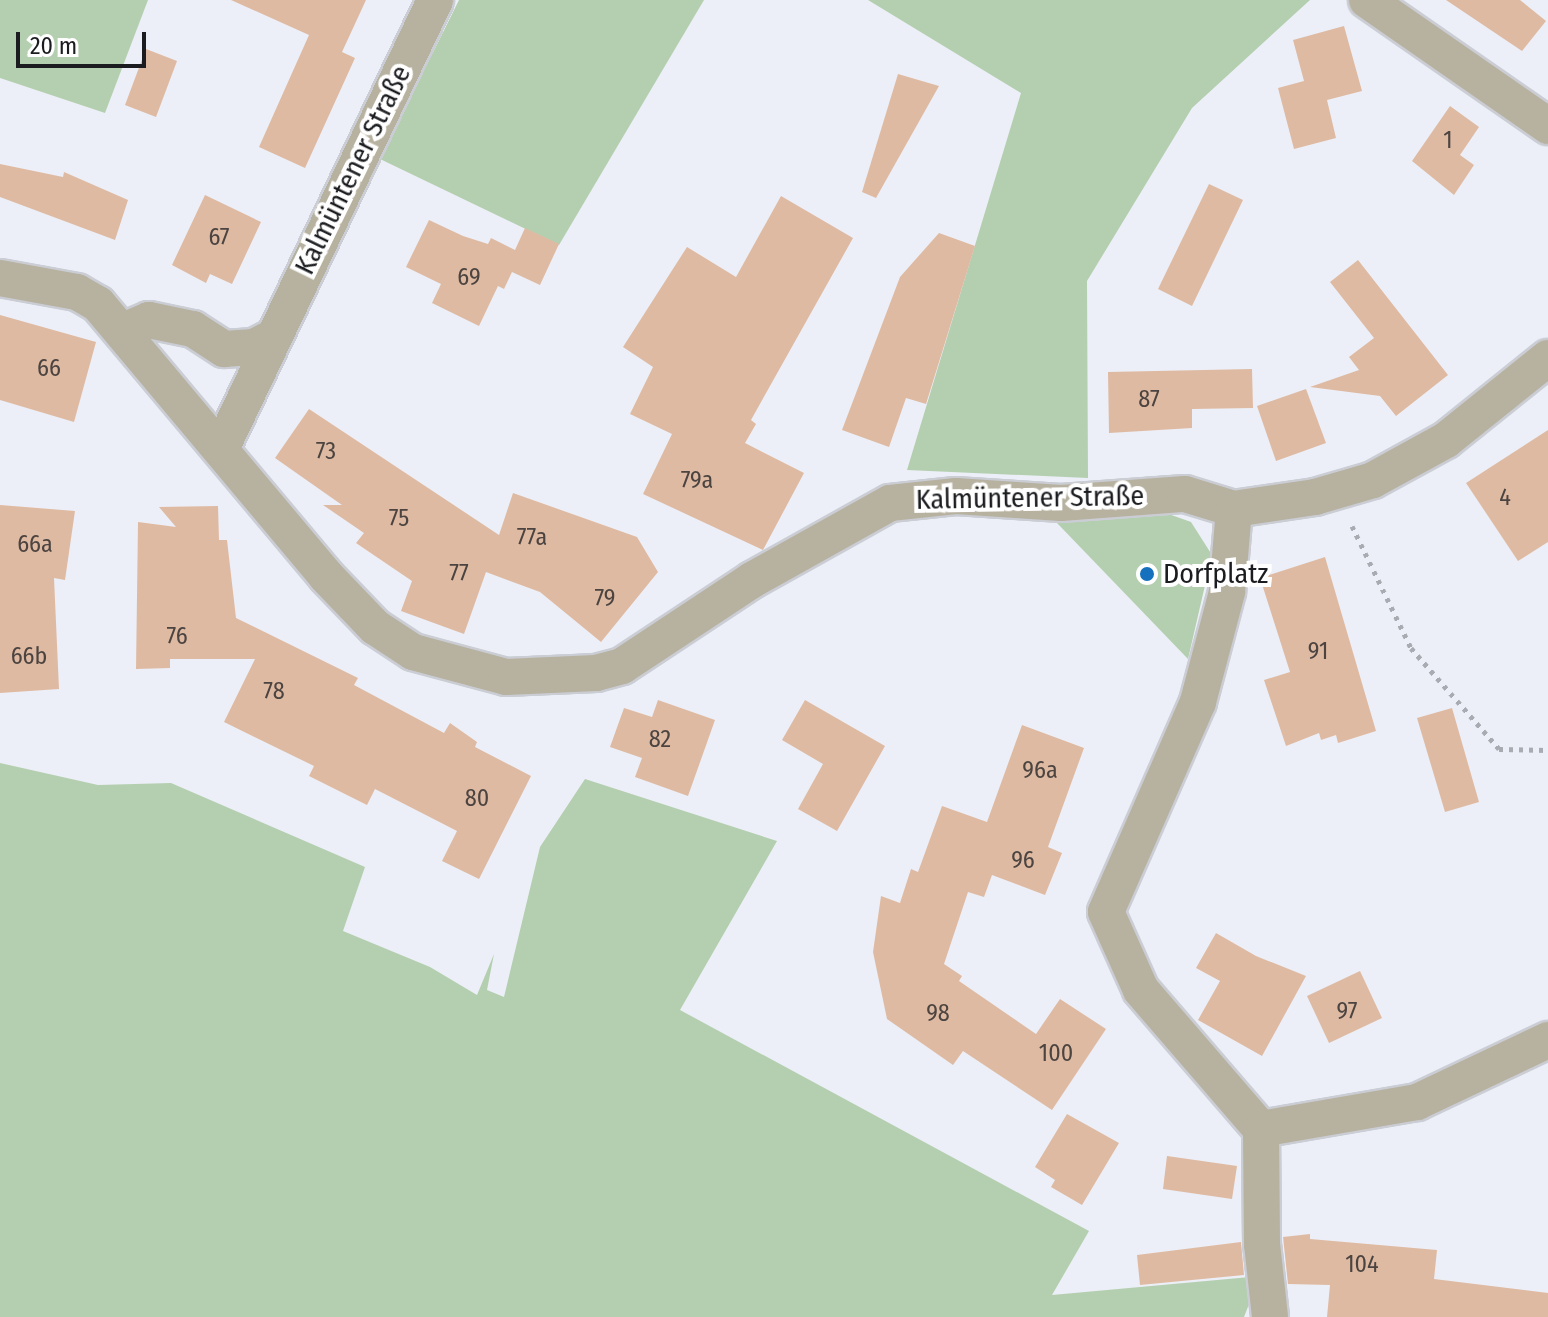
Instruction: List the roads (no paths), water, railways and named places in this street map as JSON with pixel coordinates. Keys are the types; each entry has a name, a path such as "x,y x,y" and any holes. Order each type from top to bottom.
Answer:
{"street":[{"name":"Kalmüntener Straße","path":"221,449 270,339 435,0"},
{"path":"1367,0 1548,126"},
{"name":"Kalmüntener Straße","path":"0,278 77,292 98,304 326,576 375,627 413,652 506,677 596,673 622,666 752,580 890,503 956,496 1061,503 1185,494 1234,509"},
{"path":"123,331 149,320 193,329 224,349 254,347 270,339"},
{"path":"1270,1317 1262,1244 1261,1129 1141,990 1106,912 1198,702 1227,592 1234,509 1336,492 1397,470 1432,450 1548,358"},
{"path":"1261,1129 1417,1102 1548,1040"}],"place":[{"name":"Dorfplatz","path":"1147,574"}]}
